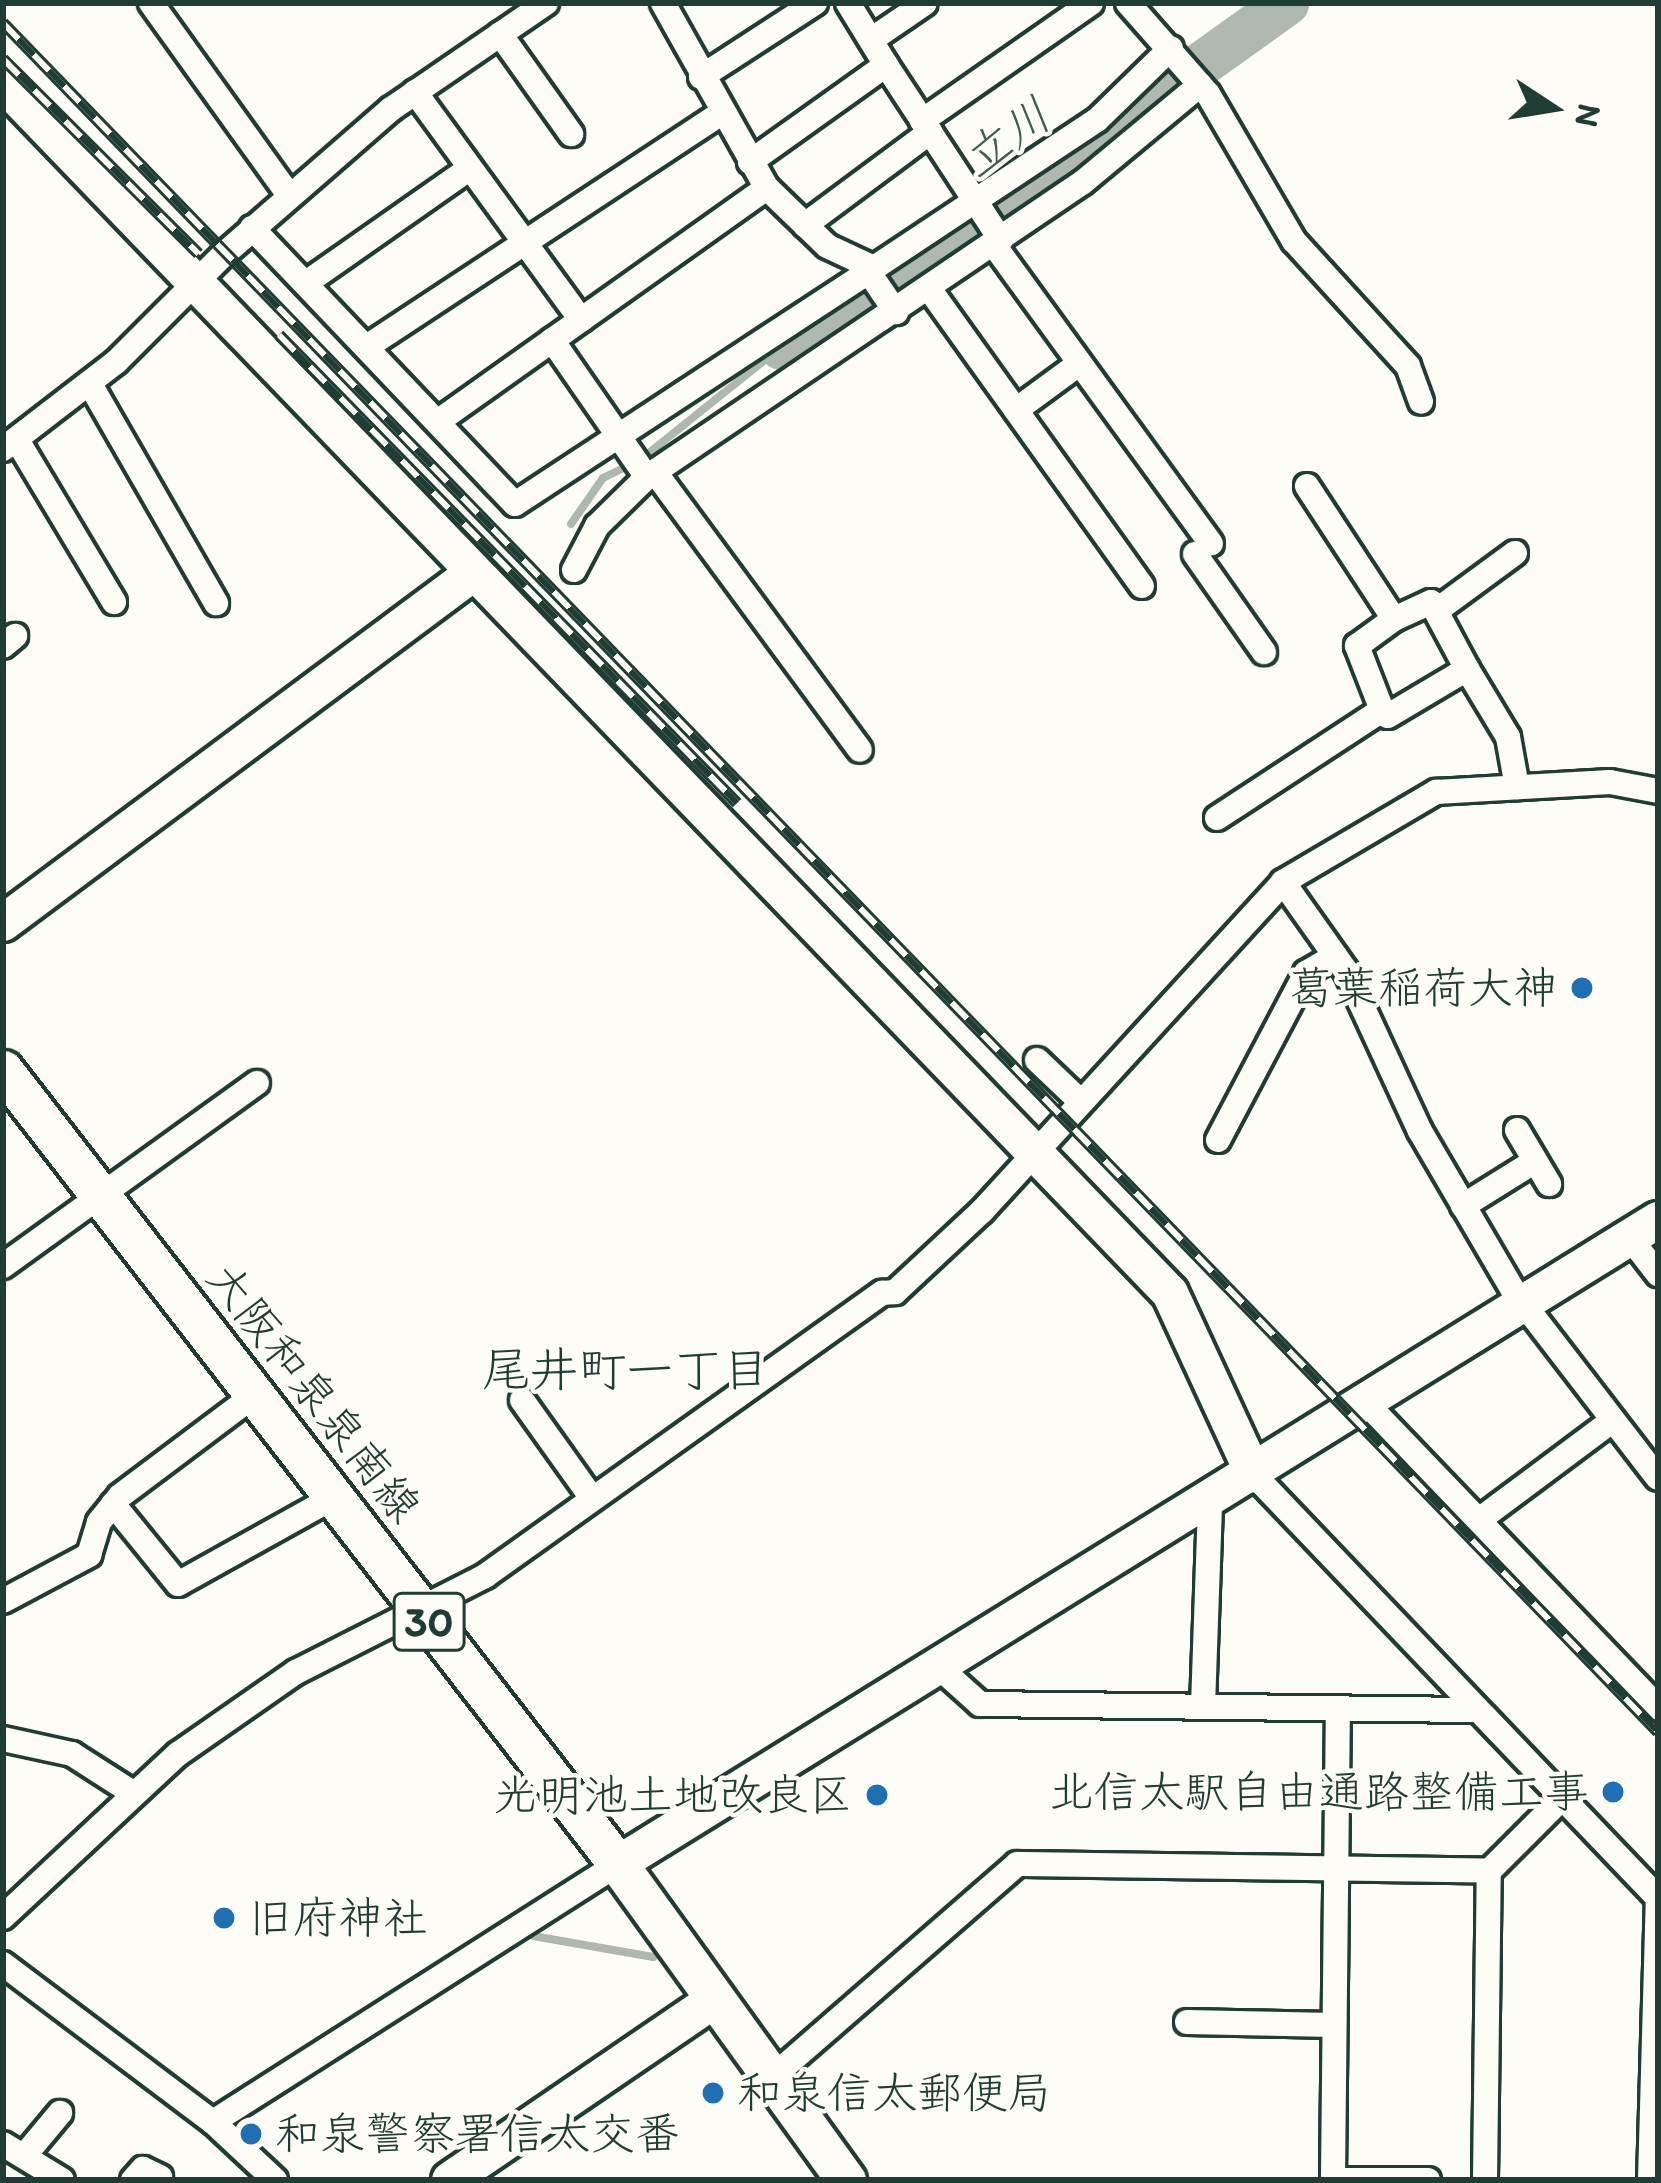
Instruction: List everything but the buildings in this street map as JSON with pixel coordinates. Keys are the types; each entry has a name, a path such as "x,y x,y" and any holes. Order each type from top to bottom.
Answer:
{"main road":[{"name":"大阪和泉泉南線","path":"3,1070 618,1864 712,2001 846,2180"}],"street":[{"path":"151,3 289,195"},
{"path":"114,602 10,444 90,384 289,195 415,92 546,3"},
{"path":"663,3 720,114 766,188 826,245 873,273 894,310"},
{"path":"701,76 814,3"},
{"path":"848,3 998,241 1203,549 1264,652"},
{"path":"871,40 925,3"},
{"path":"805,225 1091,3"},
{"path":"1128,3 1199,84 1294,241 1408,366 1420,401"},
{"path":"500,34 571,134"},
{"path":"252,228 440,420 515,505 623,441 976,206 1097,120 1174,53"},
{"path":"750,162 886,65"},
{"path":"3,83 1170,1292 1254,1475 1473,1710 1658,1898 1650,2180"},
{"path":"574,570 597,526 650,475 930,290 1148,135 1199,84"},
{"path":"415,92 581,320"},
{"path":"368,346 720,114"},
{"path":"305,283 470,168"},
{"path":"440,420 766,188"},
{"path":"930,290 1142,586"},
{"path":"552,340 623,441 860,750"},
{"path":"1016,410 1080,363"},
{"path":"90,384 216,603"},
{"path":"1307,486 1394,619"},
{"path":"1436,611 1515,554"},
{"path":"3,923 473,573"},
{"path":"1467,669 1388,716 1357,646 1394,619 1431,602 1508,737 1516,788"},
{"path":"1217,818 1382,710"},
{"path":"3,1917 134,1793 296,1672 422,1613 882,1292 896,1292 1035,1152 1283,883 1436,792 1610,782 1658,791"},
{"path":"1283,883 1336,956 1463,1206 1523,1304 1658,1478"},
{"path":"1218,1140 1306,973 1336,956"},
{"path":"1037,1060 1080,1101"},
{"path":"3,1265 103,1198 257,1083"},
{"path":"216,1114 232,1136"},
{"path":"1516,1130 1549,1184"},
{"path":"1463,1206 1535,1161"},
{"path":"213,2122 618,1864 941,1669 1644,1229 1658,1274"},
{"path":"3,1601 89,1555 113,1504 257,1393"},
{"path":"522,1400 592,1498"},
{"path":"1366,1402 1658,1707"},
{"path":"1479,1520 1613,1420"},
{"path":"113,1504 178,1583 336,1496"},
{"path":"1203,1706 1210,1502"},
{"path":"941,1669 980,1704 1473,1710"},
{"path":"1338,1710 1333,2179 1428,2180"},
{"path":"3,1738 72,1754 134,1793"},
{"path":"1485,2180 1489,1871 1561,1799"},
{"path":"770,2079 1017,1864 1489,1871"},
{"path":"3,1964 213,2122 275,2180"},
{"path":"450,2180 712,2001"},
{"path":"1186,2022 1334,2025"},
{"path":"60,2113 14,2149 62,2180"},
{"path":"133,2180 143,2169 160,2177"}],"waterway":[{"name":"立川","path":"781,347 913,270 1286,3"},
{"path":"571,524 603,478 640,460 781,347"},
{"path":"533,1936 653,1957"}],"railway":[{"path":"3,23 1658,1732"},
{"path":"3,59 199,254"},
{"path":"279,335 737,803"}],"place":[{"name":"葛葉稲荷大神","path":"1582,988"},
{"name":"北信太駅自由通路整備工事","path":"1613,1792"},
{"name":"光明池土地改良区","path":"877,1795"},
{"name":"旧府神社","path":"224,1918"},
{"name":"和泉信太郵便局","path":"713,2093"},
{"name":"和泉警察署信太交番","path":"251,2134"}],"district":[{"name":"尾井町一丁目","path":"626,1370"}]}
